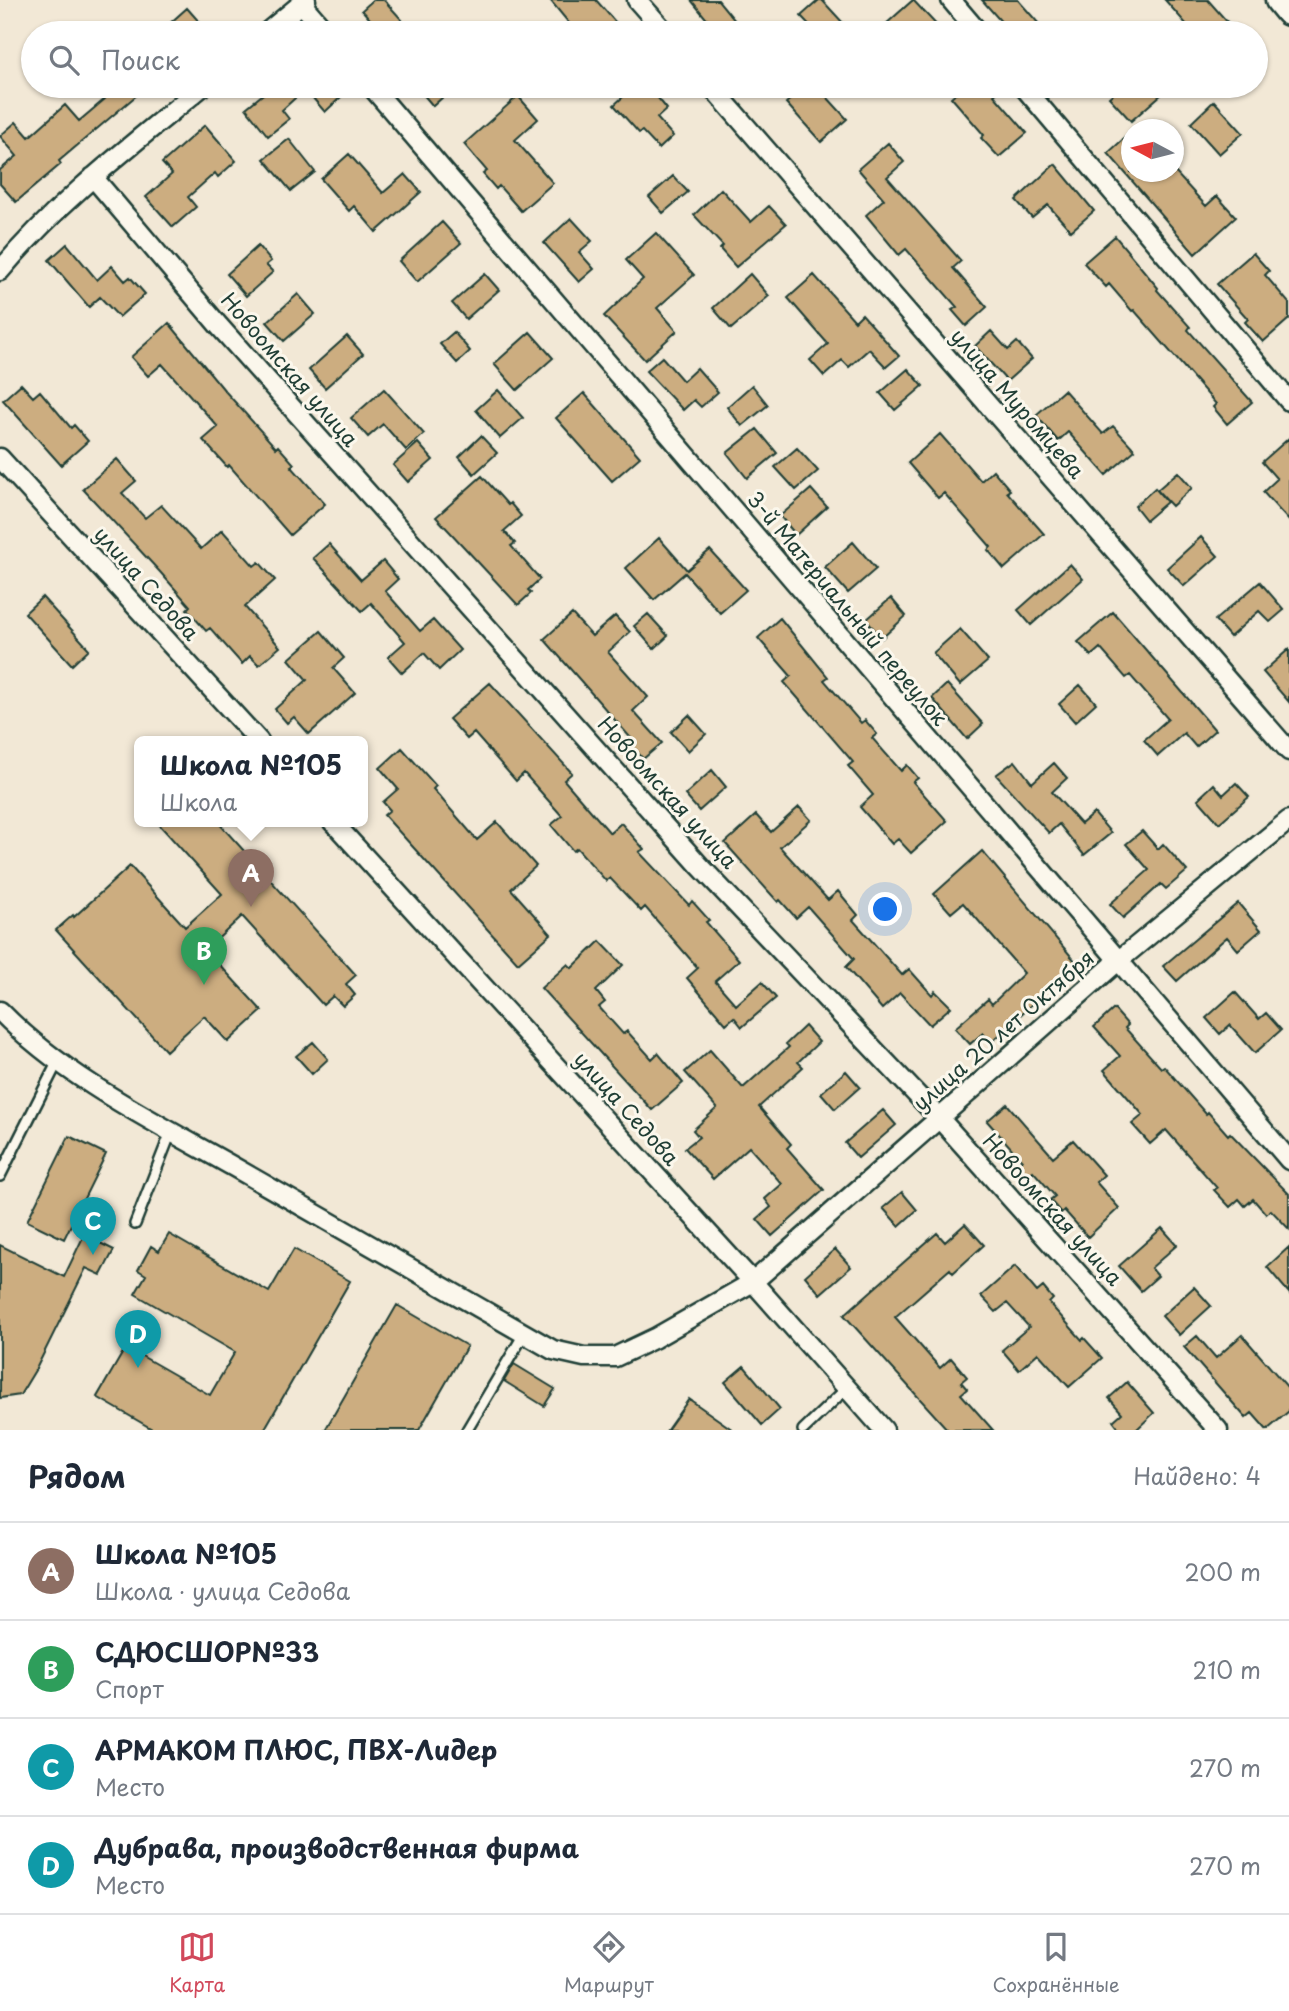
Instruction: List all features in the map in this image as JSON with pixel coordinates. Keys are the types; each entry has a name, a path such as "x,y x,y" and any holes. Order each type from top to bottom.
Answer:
{"main road":[{"path":"1280,0 1289,11"}],"street":[{"path":"637,0 655,21"},
{"path":"951,0 969,21"},
{"path":"281,21 304,2 318,21"},
{"path":"0,271 23,243 70,196 188,98"},
{"name":"3-й Материальный переулок","path":"381,98 1289,1160"},
{"name":"улица Муромцева","path":"721,98 1289,751"},
{"path":"1033,98 1289,401"},
{"name":"Новоомская улица","path":"93,177 219,326 700,866 939,1118 1218,1430"},
{"name":"улица Седова","path":"0,458 254,736"},
{"name":"улица 20 лет Октября","path":"0,1011 25,1037 57,1063 171,1132 524,1334 553,1350 584,1357 615,1357 753,1282 1118,961 1289,820"},
{"name":"улица Седова","path":"337,827 753,1282 884,1430"}],"lane":[{"path":"0,1176 57,1063"},
{"path":"135,1224 171,1132"},
{"path":"467,1430 524,1334"},
{"path":"803,1430 847,1388"}],"building":[{"path":"373,0 384,0 402,20 372,21 362,10"},
{"path":"550,0 596,0 614,21 567,21"},
{"path":"691,0 718,0 735,21 708,21"},
{"path":"822,0 841,21 806,21 801,16"},
{"path":"913,0 933,21 889,21"},
{"path":"982,0 1018,0 1036,21 1000,21"},
{"path":"1165,0 1208,0 1226,21 1183,21"},
{"path":"187,8 198,21 172,21"},
{"path":"133,98 59,161 61,164 16,202 0,184 0,170 17,156 0,136 16,122 29,137 65,105 79,121 105,99"},
{"path":"258,98 295,98 282,110 289,119 268,136 246,108"},
{"path":"313,98 340,98 325,112"},
{"path":"426,98 442,98 433,106"},
{"path":"516,98 520,98 538,119 515,140 553,183 521,211 499,186 496,189 483,174 487,171 464,144"},
{"path":"622,98 658,98 667,109 657,118 673,136 659,149 642,131 639,133 614,105"},
{"path":"792,98 828,98 847,119 821,142 786,103"},
{"path":"952,98 997,98 1027,133 999,157 981,138 984,135"},
{"path":"1110,98 1157,98 1133,119 1129,119"},
{"path":"1214,101 1243,133 1219,154 1191,123"},
{"path":"205,125 236,161 218,177 215,173 188,197 196,207 173,227 146,197 172,174 162,163"},
{"path":"289,139 315,172 291,191 264,159"},
{"path":"1121,141 1121,168 1108,153"},
{"path":"888,143 904,162 887,177 961,261 953,268 987,307 966,326 952,310 957,307 906,249 899,255 866,215 884,199 858,169"},
{"path":"349,154 383,193 405,174 421,192 376,232 354,206 349,211 321,179"},
{"path":"1055,164 1094,211 1071,231 1048,205 1032,218 1016,200"},
{"path":"673,176 688,192 663,213 649,197"},
{"path":"1133,182 1184,182 1206,206 1217,196 1236,217 1195,254"},
{"path":"721,189 751,222 769,206 786,224 736,267 720,249 723,246 694,215"},
{"path":"571,218 592,241 579,252 594,269 579,282 544,243"},
{"path":"442,222 461,243 417,282 399,261"},
{"path":"656,233 694,275 657,308 677,331 645,360 604,316 643,279 626,260"},
{"path":"1115,236 1190,327 1188,330 1252,402 1227,424 1213,407 1216,404 1134,310 1132,311 1109,284 1106,287 1084,263"},
{"path":"67,244 97,280 112,266 125,281 130,277 145,294 119,317 100,297 89,307 49,260"},
{"path":"258,246 271,261 266,265 273,272 246,296 227,274"},
{"path":"1253,253 1269,271 1265,275 1289,303 1289,319 1263,342 1245,322 1248,319 1217,284"},
{"path":"485,274 499,290 466,319 452,303"},
{"path":"750,274 769,296 731,329 713,308"},
{"path":"814,275 855,321 862,314 899,356 886,367 869,349 849,367 842,360 824,376 810,360 828,344 788,298"},
{"path":"298,294 315,314 284,341 267,322"},
{"path":"169,323 225,391 294,464 291,466 325,504 290,535 229,465 227,467 203,440 218,427 162,364 148,376 131,357"},
{"path":"991,331 1008,350 1017,342 1032,359 1007,381 975,346"},
{"path":"454,332 470,351 457,363 440,344"},
{"path":"530,332 553,358 517,390 494,364"},
{"path":"347,336 363,354 325,388 309,370"},
{"path":"662,357 683,381 697,368 718,392 701,407 694,400 683,410 646,371"},
{"path":"908,369 923,386 895,410 880,393"},
{"path":"21,384 33,397 40,391 71,428 74,425 88,441 61,465 3,400"},
{"path":"752,385 768,405 742,426 727,407"},
{"path":"384,389 424,434 406,450 383,424 368,437 351,418"},
{"path":"498,390 523,418 500,438 476,410"},
{"path":"1064,390 1103,434 1113,426 1135,450 1106,475 1068,432 1058,441 1036,415"},
{"path":"584,393 640,457 612,481 556,418"},
{"path":"757,429 777,453 747,478 727,453"},
{"path":"940,434 981,481 993,470 1010,490 1007,492 1044,534 1004,569 988,550 991,547 944,493 938,498 908,463"},
{"path":"481,436 497,453 474,474 459,457"},
{"path":"1289,438 1289,521 1263,492 1277,479 1262,462"},
{"path":"418,443 433,460 408,482 393,465"},
{"path":"797,448 818,471 796,490 775,467"},
{"path":"117,459 136,481 122,493 145,518 161,505 201,549 222,530 254,566 259,562 275,580 245,607 280,647 259,665 250,656 242,664 210,628 206,631 187,609 190,606 83,489"},
{"path":"1178,472 1192,488 1172,506 1157,490"},
{"path":"482,476 521,516 504,531 515,543 511,546 540,579 528,590 531,593 518,605 436,517"},
{"path":"1155,488 1167,502 1146,520 1135,506"},
{"path":"811,489 827,507 796,535 780,516"},
{"path":"1201,537 1218,556 1184,586 1167,568"},
{"path":"659,538 687,570 710,550 746,590 720,613 685,573 654,600 626,568"},
{"path":"853,542 876,569 848,593 825,567"},
{"path":"329,544 361,580 383,561 398,579 385,591 420,631 433,620 460,650 439,670 424,653 402,673 388,657 405,642 371,603 362,611 313,558"},
{"path":"1070,564 1083,579 1031,625 1018,610"},
{"path":"1260,582 1284,610 1270,622 1259,611 1230,637 1215,620"},
{"path":"42,597 89,649 72,665 25,613"},
{"path":"891,598 906,616 882,638 866,620"},
{"path":"1113,612 1215,730 1196,747 1184,733 1158,756 1144,740 1168,719 1130,675 1126,678 1100,648 1091,656 1078,642"},
{"path":"572,614 592,636 615,616 630,632 608,652 648,697 633,711 662,743 643,759 633,747 636,744 544,639"},
{"path":"648,614 668,636 654,649 634,626"},
{"path":"780,618 828,677 824,680 861,723 865,720 877,734 872,738 901,771 907,765 918,778 913,782 947,821 911,853 898,839 892,844 860,807 873,795 848,766 853,762 784,682 791,676 758,638"},
{"path":"960,629 988,661 960,685 933,653"},
{"path":"321,631 344,658 333,668 355,693 309,734 294,717 287,723 275,709 307,680 289,659"},
{"path":"1289,649 1289,702 1263,672"},
{"path":"490,683 572,773 564,780 610,833 621,823 644,849 639,852 689,905 692,901 709,920 706,922 739,960 715,981 736,1005 762,982 776,998 742,1027 734,1017 726,1024 687,978 698,968 645,907 641,911 610,878 606,881 577,848 573,851 551,825 562,816 524,773 516,781 474,733 467,739 449,719"},
{"path":"947,684 983,724 967,739 932,698"},
{"path":"1080,685 1096,703 1075,722 1059,704"},
{"path":"689,715 706,734 688,751 671,732"},
{"path":"402,748 436,786 433,789 477,840 497,822 536,866 511,889 551,934 518,963 384,815 390,810 383,802 398,789 380,768"},
{"path":"1015,761 1032,783 1054,763 1067,778 1052,792 1081,824 1094,813 1111,833 1084,855 1059,824 1049,833 996,775"},
{"path":"712,770 726,787 699,811 685,795"},
{"path":"1236,783 1249,797 1219,823 1198,799 1214,784 1223,795"},
{"path":"799,807 811,820 780,847 828,900 838,891 858,915 853,920 902,975 909,969 932,995 935,991 951,1007 930,1025 900,993 882,1009 846,967 854,959 808,907 796,918 725,843 756,815 771,832"},
{"path":"161,827 222,827 356,975 346,984 355,995 343,1006 333,996 323,1005 242,916 206,950 262,1011 228,1042 204,1016 166,1051 56,930 130,866 185,927 222,894"},
{"path":"1142,831 1158,849 1163,844 1187,871 1166,889 1161,884 1123,918 1110,904 1149,870 1126,844"},
{"path":"982,851 1076,962 991,1043 983,1033 970,1044 955,1028 988,999 992,1004 1024,973 963,903 951,913 934,894"},
{"path":"1238,903 1261,930 1238,950 1227,937 1177,981 1163,966"},
{"path":"600,941 623,965 596,991 605,1002 599,1007 623,1034 627,1031 652,1059 658,1053 683,1083 652,1110 541,988 568,964 572,968"},
{"path":"1235,992 1259,1019 1266,1013 1281,1030 1255,1053 1230,1025 1220,1034 1206,1018"},
{"path":"1114,1009 1128,1025 1125,1028 1161,1068 1164,1066 1206,1114 1208,1112 1228,1135 1230,1133 1289,1194 1289,1229 1271,1210 1266,1214 1253,1199 1245,1206 1239,1199 1230,1207 1214,1190 1217,1188 1166,1130 1150,1144 1132,1124 1143,1115 1104,1070 1120,1056 1094,1027"},
{"path":"805,1026 819,1042 798,1062 803,1067 759,1107 791,1144 787,1148 824,1190 772,1236 757,1219 771,1207 765,1199 782,1184 749,1147 713,1179 685,1148 699,1137 693,1130 717,1108 685,1072 710,1050 743,1088 789,1047 786,1044"},
{"path":"313,1042 328,1059 312,1074 296,1056"},
{"path":"846,1071 860,1087 835,1109 821,1093"},
{"path":"1007,1104 1053,1157 1073,1140 1104,1175 1096,1182 1119,1208 1088,1237 1064,1210 1061,1213 1050,1200 1055,1196 1033,1171 1027,1177 1016,1164 1022,1160 987,1121"},
{"path":"883,1110 896,1125 858,1158 845,1143"},
{"path":"69,1136 106,1154 64,1239 27,1221"},
{"path":"902,1192 917,1210 899,1226 883,1208"},
{"path":"965,1224 984,1245 953,1273 950,1269 895,1317 940,1368 951,1358 967,1377 961,1382 967,1389 961,1394 993,1430 948,1430 844,1315 937,1233 945,1242"},
{"path":"1162,1228 1177,1245 1151,1268 1158,1276 1141,1291 1119,1266"},
{"path":"169,1234 269,1292 294,1249 350,1281 264,1430 154,1430 97,1397 126,1347 210,1395 235,1352 135,1294 146,1275 138,1270 151,1246 159,1251"},
{"path":"84,1235 114,1250 101,1275 86,1268 37,1367 20,1395 0,1398 0,1245 64,1277"},
{"path":"1289,1247 1289,1293 1267,1267"},
{"path":"835,1249 851,1267 820,1294 805,1276"},
{"path":"1015,1266 1037,1292 1043,1287 1053,1299 1049,1303 1102,1358 1069,1387 1038,1353 1019,1370 1002,1350 1029,1327 1007,1303 996,1312 981,1296"},
{"path":"1194,1287 1211,1306 1179,1335 1162,1316"},
{"path":"397,1305 467,1346 419,1430 325,1430"},
{"path":"1242,1335 1289,1389 1289,1411 1267,1430 1252,1413 1246,1418 1184,1347 1197,1336 1216,1358"},
{"path":"514,1364 555,1389 544,1406 504,1381"},
{"path":"744,1366 780,1409 762,1425 725,1382"},
{"path":"1127,1382 1154,1413 1136,1430 1120,1430 1113,1421 1122,1413 1109,1398"},
{"path":"689,1399 733,1430 667,1430"}],"place":[{"name":"Школа №105","path":"251,907"},
{"name":"СДЮСШОР№33","path":"204,985"},
{"name":"АРМАКОМ ПЛЮС, ПВХ-Лидер","path":"93,1255"},
{"name":"Дубрава, производственная фирма","path":"138,1368"}]}
